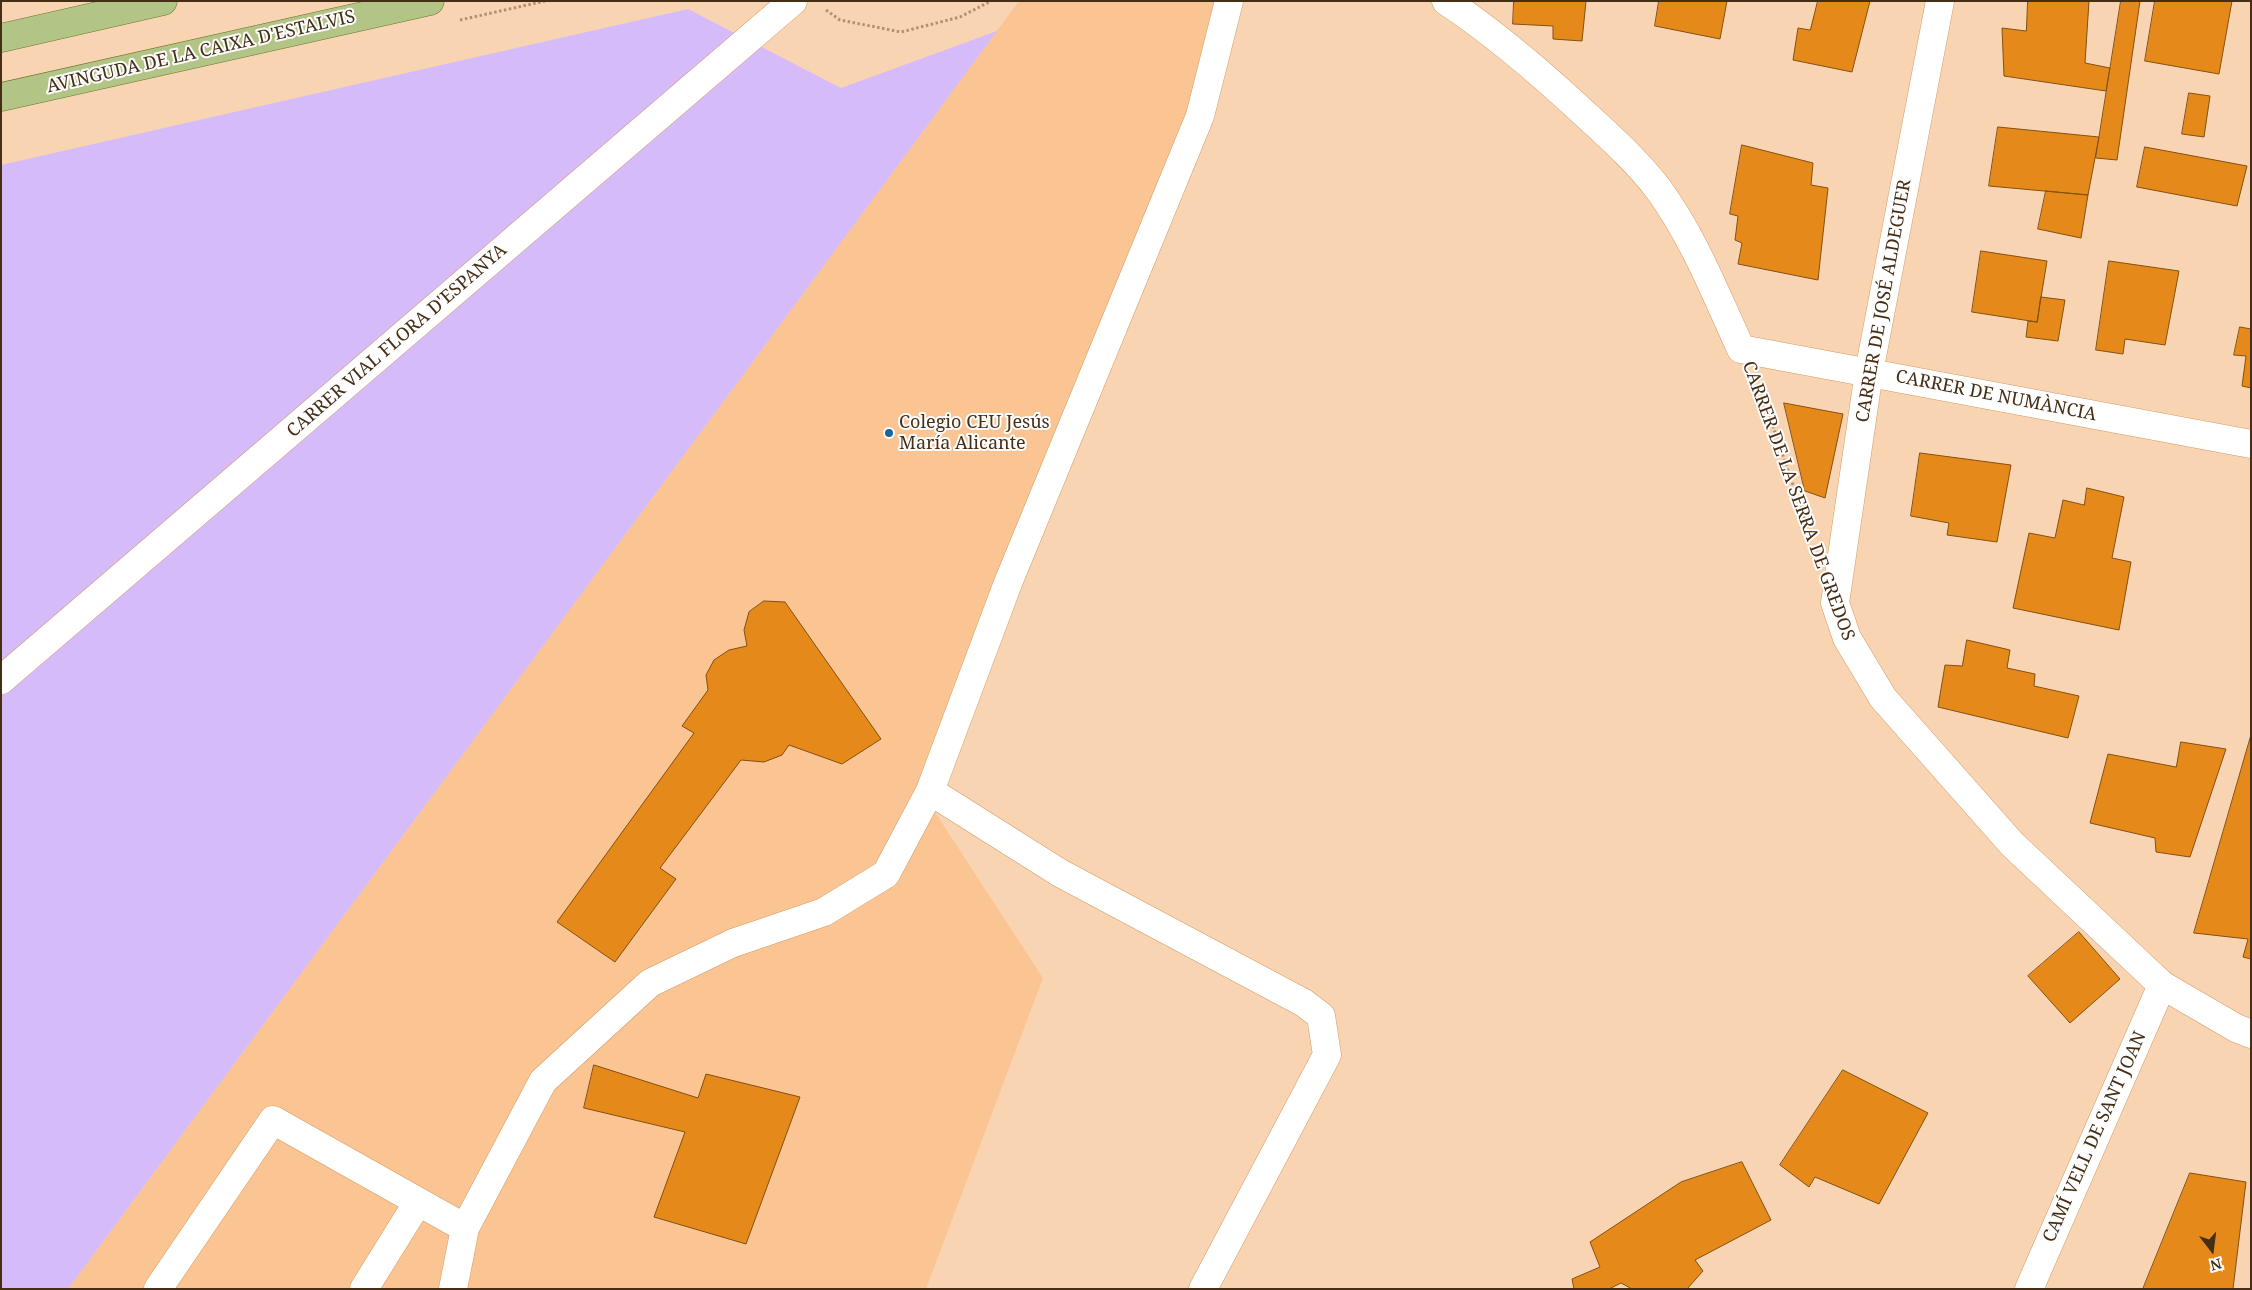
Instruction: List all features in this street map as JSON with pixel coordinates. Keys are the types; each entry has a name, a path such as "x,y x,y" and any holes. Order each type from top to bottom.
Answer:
{"main road":[{"path":"1,38 163,1"},
{"name":"AVINGUDA DE LA CAIXA D'ESTALVIS","path":"1,97 430,1"}],"street":[{"name":"CARRER VIAL FLORA D'ESPANYA","path":"1,680 792,1"},
{"path":"453,1289 465,1228 542,1081 650,983 732,942 824,912 886,874 930,791 1008,583 1200,116 1229,1"},
{"name":"CARRER DE LA SERRA DE GREDOS","path":"1446,1 1487,28 1552,83 1616,142 1658,189 1693,244 1741,349"},
{"name":"CARRER DE JOSÉ ALDEGUER","path":"1835,602 1869,372 1940,1"},
{"name":"CARRER DE NUMÀNCIA","path":"1741,349 2251,444"},
{"name":"CARRER DE LA SERRA DE GREDOS","path":"1835,602 1847,638 1883,698 2012,844 2162,984 2236,1028 2251,1034"},
{"path":"930,791 1060,873 1304,1003 1321,1016 1327,1055 1203,1289"},
{"name":"CAMÍ VELL DE SANT JOAN","path":"2028,1289 2162,984"},
{"path":"158,1289 273,1120 465,1228"},
{"path":"364,1289 418,1202"}],"path":[{"path":"820,6 840,20 901,32 960,17 991,1"},
{"name":"CARRER DE LA SERRA DE GREDOS","path":"1741,349 1755,374 1787,473 1811,538"}],"shaded area":[{"name":"Colegio CEU Jesús María Alicante","path":"1019,1 1238,1 927,800 1043,978 926,1289 68,1289"},
{"path":"688,9 841,88 997,31 68,1289 1,1289 1,165"}],"building":[{"path":"1514,1 1586,1 1582,41 1553,39 1553,26 1513,24"},
{"path":"1659,1 1727,1 1720,39 1655,26"},
{"path":"1818,1 1870,1 1852,72 1793,60 1798,28 1810,30"},
{"path":"2028,1 2089,1 2085,63 2110,68 2106,91 2004,76 2002,28 2026,31"},
{"path":"2121,1 2140,1 2117,160 2096,158"},
{"path":"2155,1 2232,1 2219,74 2145,61"},
{"path":"2189,93 2210,96 2204,137 2182,134"},
{"path":"1998,127 2099,137 2088,195 1989,186"},
{"path":"1742,145 1813,163 1811,185 1828,188 1818,280 1738,264 1742,243 1735,240 1738,216 1730,214"},
{"path":"2145,147 2247,166 2237,206 2137,187"},
{"path":"2046,191 2088,195 2081,238 2038,229"},
{"path":"1981,251 2047,261 2037,322 1972,312"},
{"path":"2109,261 2179,271 2165,345 2125,339 2123,354 2096,350"},
{"path":"2041,297 2065,300 2058,341 2026,337 2028,321 2037,322"},
{"path":"2240,327 2251,329 2251,388 2242,386 2246,356 2234,355"},
{"path":"1784,403 1843,414 1825,498 1805,491"},
{"path":"1920,453 2011,465 1997,542 1947,535 1949,523 1911,516"},
{"path":"2087,488 2124,497 2112,558 2131,562 2119,630 2013,608 2029,533 2055,538 2063,500 2084,505"},
{"path":"764,601 785,602 881,739 842,764 789,745 782,755 764,762 741,760 660,868 676,879 615,962 557,922 694,733 682,726 708,690 706,675 714,660 729,650 747,646 744,630 749,612"},
{"path":"1967,640 2010,650 2007,668 2035,674 2034,686 2079,696 2068,738 1938,707 1945,665 1962,666"},
{"path":"2251,735 2251,959 2243,957 2248,939 2194,933"},
{"path":"2181,742 2226,749 2190,857 2156,852 2155,838 2090,823 2108,754 2176,767"},
{"path":"2079,932 2120,979 2070,1023 2028,976"},
{"path":"594,1065 698,1098 706,1074 800,1097 746,1244 654,1217 685,1132 584,1108"},
{"path":"1843,1070 1928,1113 1879,1204 1815,1177 1809,1187 1780,1165"},
{"path":"1742,1162 1771,1220 1695,1260 1703,1271 1687,1289 1632,1289 1621,1283 1609,1289 1574,1289 1572,1279 1600,1267 1590,1242 1681,1182"},
{"path":"2190,1173 2246,1182 2233,1289 2143,1289"}],"place":[{"name":"Colegio CEU Jesús María Alicante","path":"889,433"}]}
